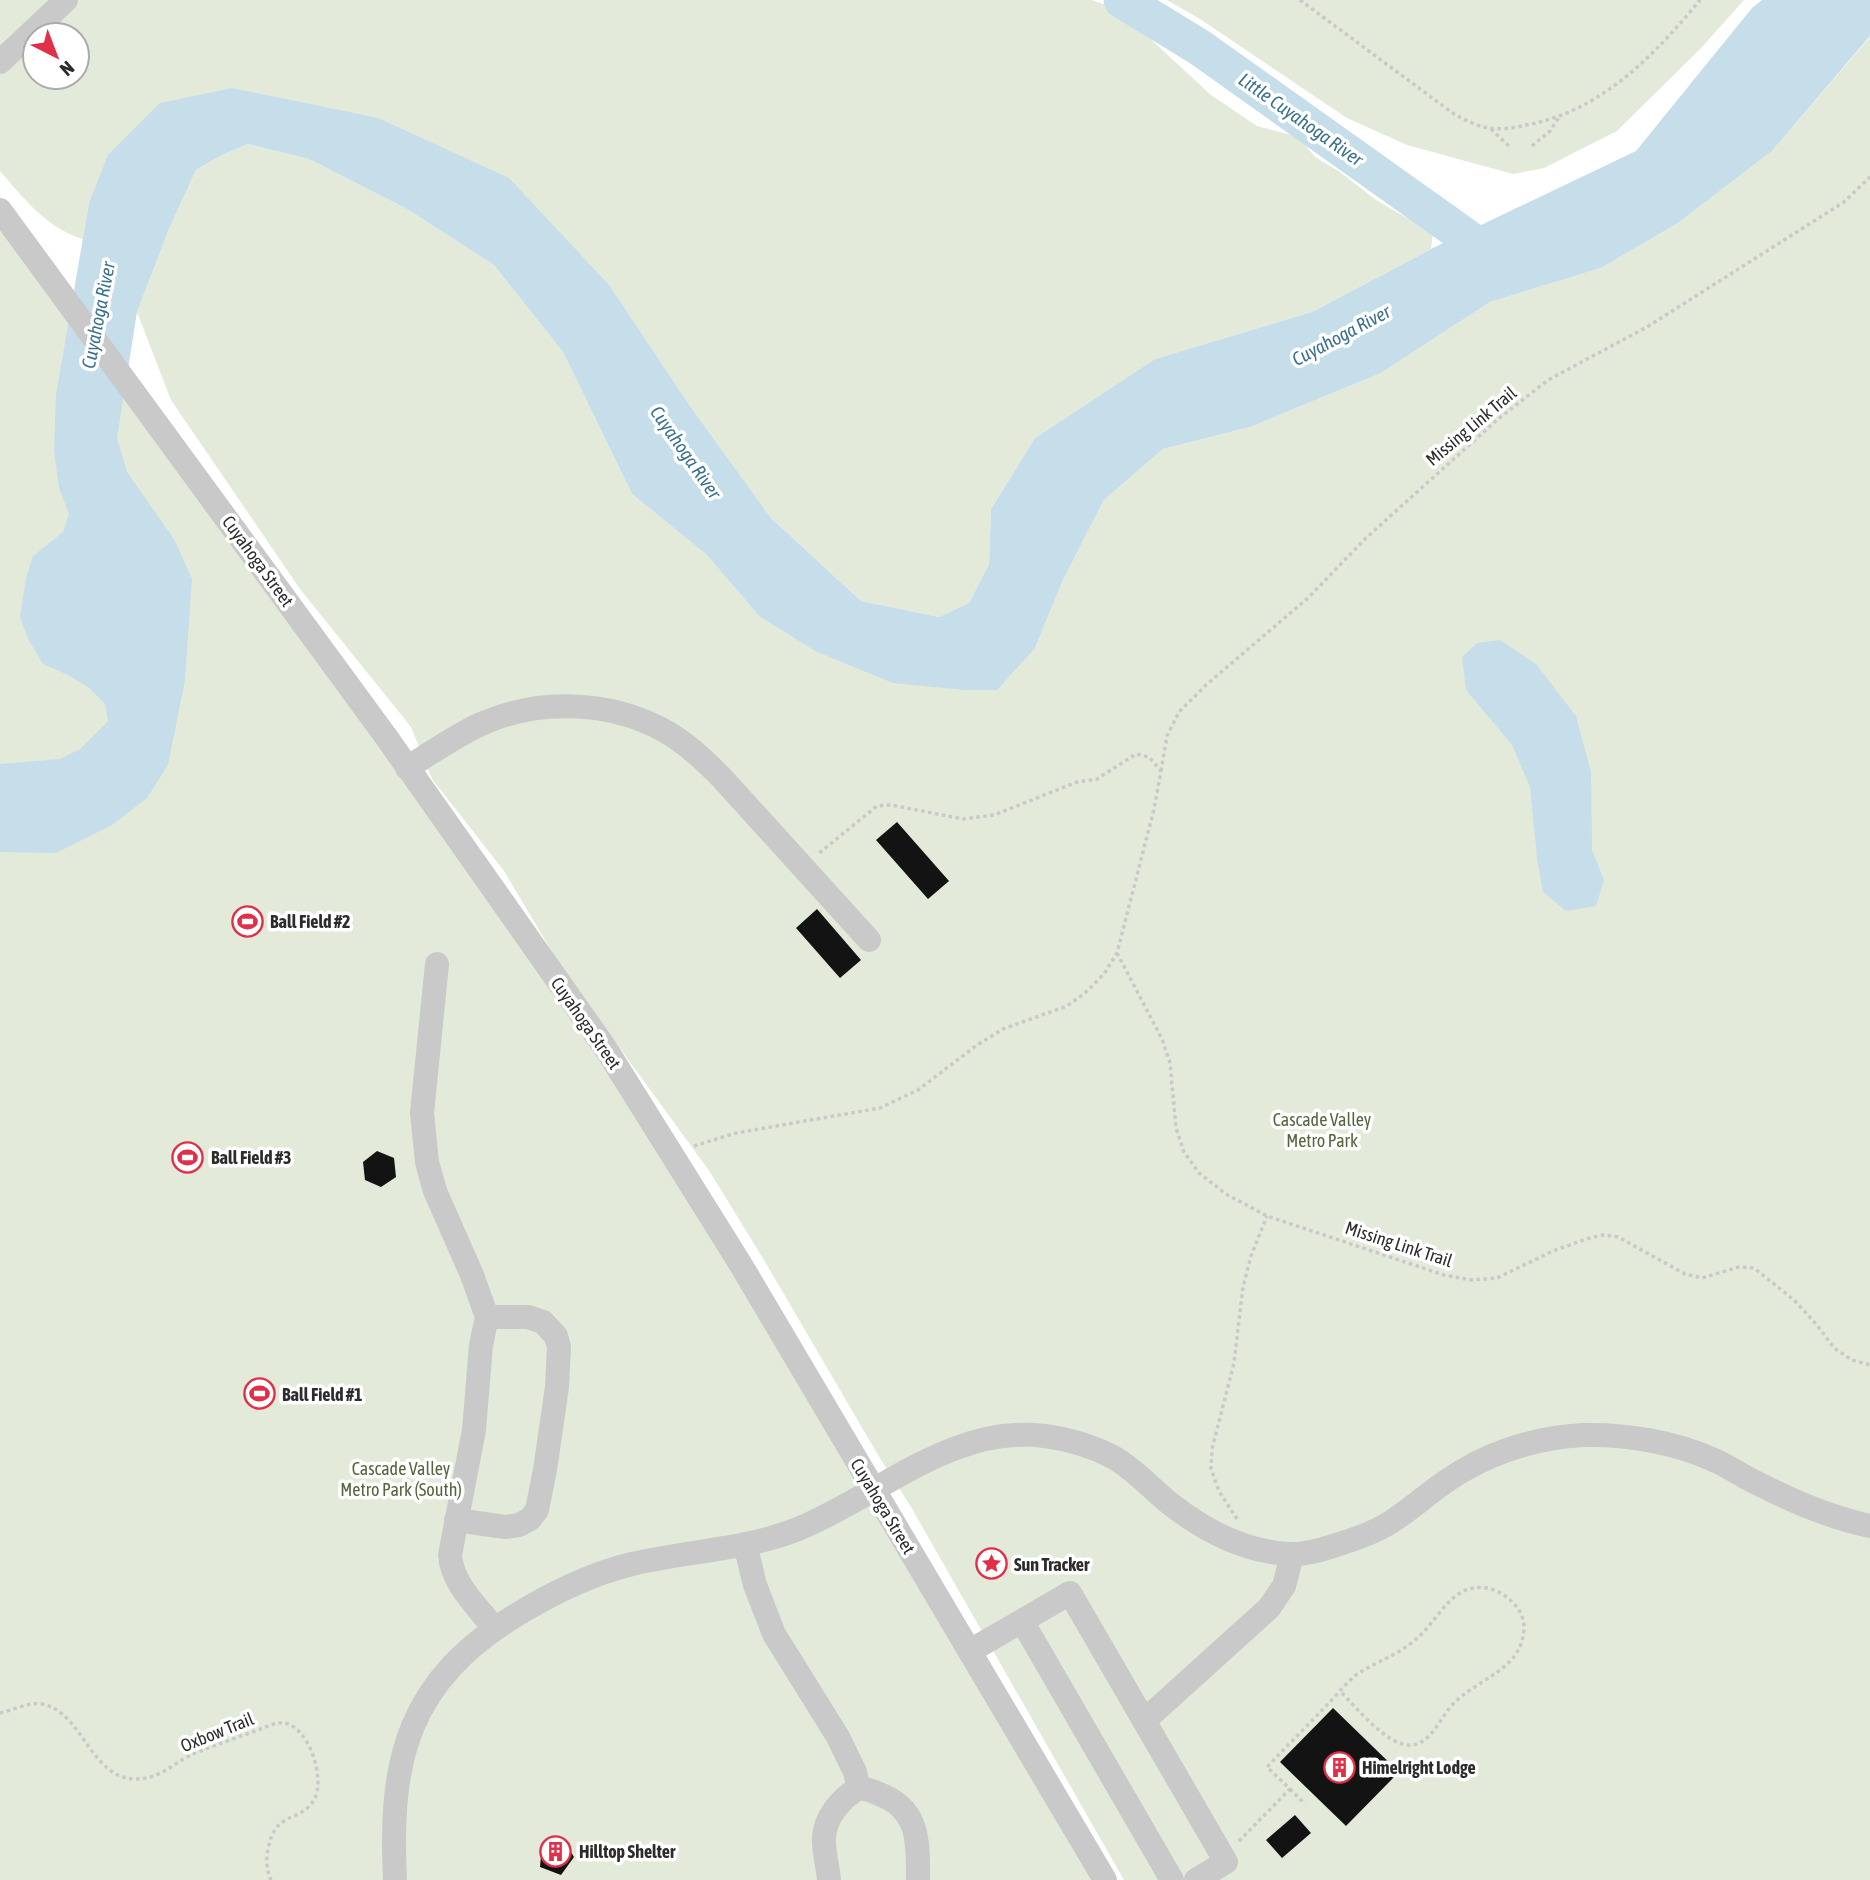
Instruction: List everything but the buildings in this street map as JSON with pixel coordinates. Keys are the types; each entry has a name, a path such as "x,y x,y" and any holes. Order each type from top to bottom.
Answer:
{"street":[{"path":"0,62 66,0"},
{"name":"Cuyahoga Street","path":"0,210 407,768 606,1049 741,1265 1105,1880"},
{"path":"407,768 464,732 515,711 570,706 621,713 641,719 697,753 869,940"},
{"path":"437,964 422,1114 426,1162 435,1191 472,1275 487,1317 481,1345 474,1430 456,1520 450,1568 460,1586 494,1628"},
{"path":"456,1520 505,1527 519,1525 530,1519 537,1510 545,1470 557,1387 559,1347 556,1336 543,1322 528,1317 487,1317"},
{"path":"395,1880 394,1822 397,1793 402,1760 417,1713 446,1670 494,1628 547,1596 584,1579 666,1556 745,1544 799,1528 936,1456 974,1441 1013,1434 1078,1442 1114,1458 1195,1522 1217,1535 1250,1546 1292,1555 1356,1539 1389,1523 1463,1470 1490,1457 1547,1440 1581,1435 1629,1436 1674,1446 1713,1460 1800,1504 1870,1526"},
{"path":"745,1544 755,1585 774,1634 838,1737 855,1772 859,1788"},
{"path":"1144,1721 1269,1608 1284,1586 1292,1555"},
{"path":"970,1651 1070,1593 1226,1862 1196,1880"},
{"path":"1022,1621 1172,1880"},
{"path":"829,1880 824,1840 826,1829 840,1802 859,1788 874,1791 894,1801 910,1815 918,1858 918,1880"}],"path":[{"path":"1300,0 1437,103 1464,119 1489,128 1510,147"},
{"path":"1489,128 1545,122 1585,104 1636,69 1700,0"},
{"path":"1532,146 1550,131 1560,115"},
{"name":"Missing Link Trail","path":"1870,177 1844,202 1647,327 1548,380 1497,420 1366,538 1308,598 1206,685 1180,712 1167,736 1154,809 1117,953 1162,1038 1170,1063 1176,1128 1184,1152 1199,1173 1208,1180 1270,1218 1444,1275 1471,1280 1497,1278 1553,1251 1603,1235 1618,1237 1685,1274 1702,1278 1739,1267 1754,1268 1794,1300 1818,1325 1834,1348 1852,1360 1870,1366"},
{"path":"803,866 877,806 891,805 963,819 994,815 1077,782 1097,779 1136,754 1150,757 1161,771"},
{"path":"671,1152 736,1133 880,1108 918,1090 977,1045 1003,1029 1067,1006 1104,974 1117,953"},
{"path":"1250,1546 1244,1529 1219,1491 1211,1469 1212,1449 1234,1363 1243,1287 1251,1256 1270,1218"},
{"path":"1305,1804 1267,1767 1353,1677 1414,1642 1451,1600 1464,1591 1481,1587 1499,1592 1519,1609 1524,1624 1523,1639 1512,1662 1461,1695 1418,1744 1408,1745 1390,1740 1340,1691"},
{"name":"Oxbow Trail","path":"0,1713 23,1705 42,1704 59,1712 97,1758 111,1770 131,1779 162,1774 192,1755 273,1724 285,1723 295,1728 306,1741 317,1766 319,1786 313,1801 304,1810 284,1819 274,1828 266,1860 271,1880"},
{"path":"1223,1857 1290,1789"}],"green space":[{"path":"0,0 1091,0 1118,9 1211,95 1257,126 1299,137 1315,157 1340,172 1376,200 1433,233 1431,249 1312,312 1155,359 1035,438 991,509 989,564 969,603 939,617 861,601 771,518 690,406 610,286 232,88 89,203 83,239 58,228 27,202 0,171"},
{"path":"1167,0 1744,0 1702,47 1617,131 1544,168 1513,174 1407,145 1347,118 1203,21"},
{"name":"Cascade Valley Metro Park","path":"1870,37 1870,1880 1124,1880 911,1507 710,1172 563,970 504,871 432,779 411,727 300,589 171,400 137,312 169,229 196,170 220,156 248,144 309,159 407,209 494,265 563,352 632,494 707,555 759,616 1035,648 1063,580 1104,500 1163,449 1250,427 1381,373 1490,302 1601,268 1678,223 1772,151"},
{"name":"Cascade Valley Metro Park (South)","path":"0,210 606,1049 1091,1880 0,1880"}],"water":[{"name":"Cuyahoga River","path":"1762,0 1870,0 1870,36 1772,151 1678,223 1601,268 1490,302 1381,373 1250,427 1163,449 1104,500 1063,580 1035,648 997,690 964,690 893,683 817,652 759,616 707,555 632,494 563,352 494,265 407,209 309,159 248,144 220,156 196,170 169,229 137,312 117,438 127,472 174,539 192,579 185,680 168,765 147,798 112,825 56,853 0,852 0,764 60,759 80,749 108,721 105,704 88,687 43,664 28,639 20,617 26,578 33,556 63,532 69,514 59,488 54,451 56,395 89,203 108,155 160,103 232,88 378,118 509,178 610,286 690,406 771,518 861,601 939,617 969,603 989,564 991,509 1035,438 1155,359 1312,312 1435,247 1636,151 1752,8"},
{"path":"1500,640 1536,664 1576,716 1591,772 1592,850 1604,880 1596,906 1566,911 1543,892 1530,787 1512,745 1466,690 1462,657 1477,643"}],"waterway":[{"name":"Little Cuyahoga River","path":"1122,0 1199,47 1476,244"}],"place":[{"name":"Ball Field #2","path":"247,921"},
{"name":"Ball Field #3","path":"188,1157"},
{"name":"Ball Field #1","path":"259,1394"},
{"name":"Sun Tracker","path":"991,1564"},
{"name":"Himelright Lodge","path":"1339,1767"},
{"name":"Hilltop Shelter","path":"556,1851"}]}
